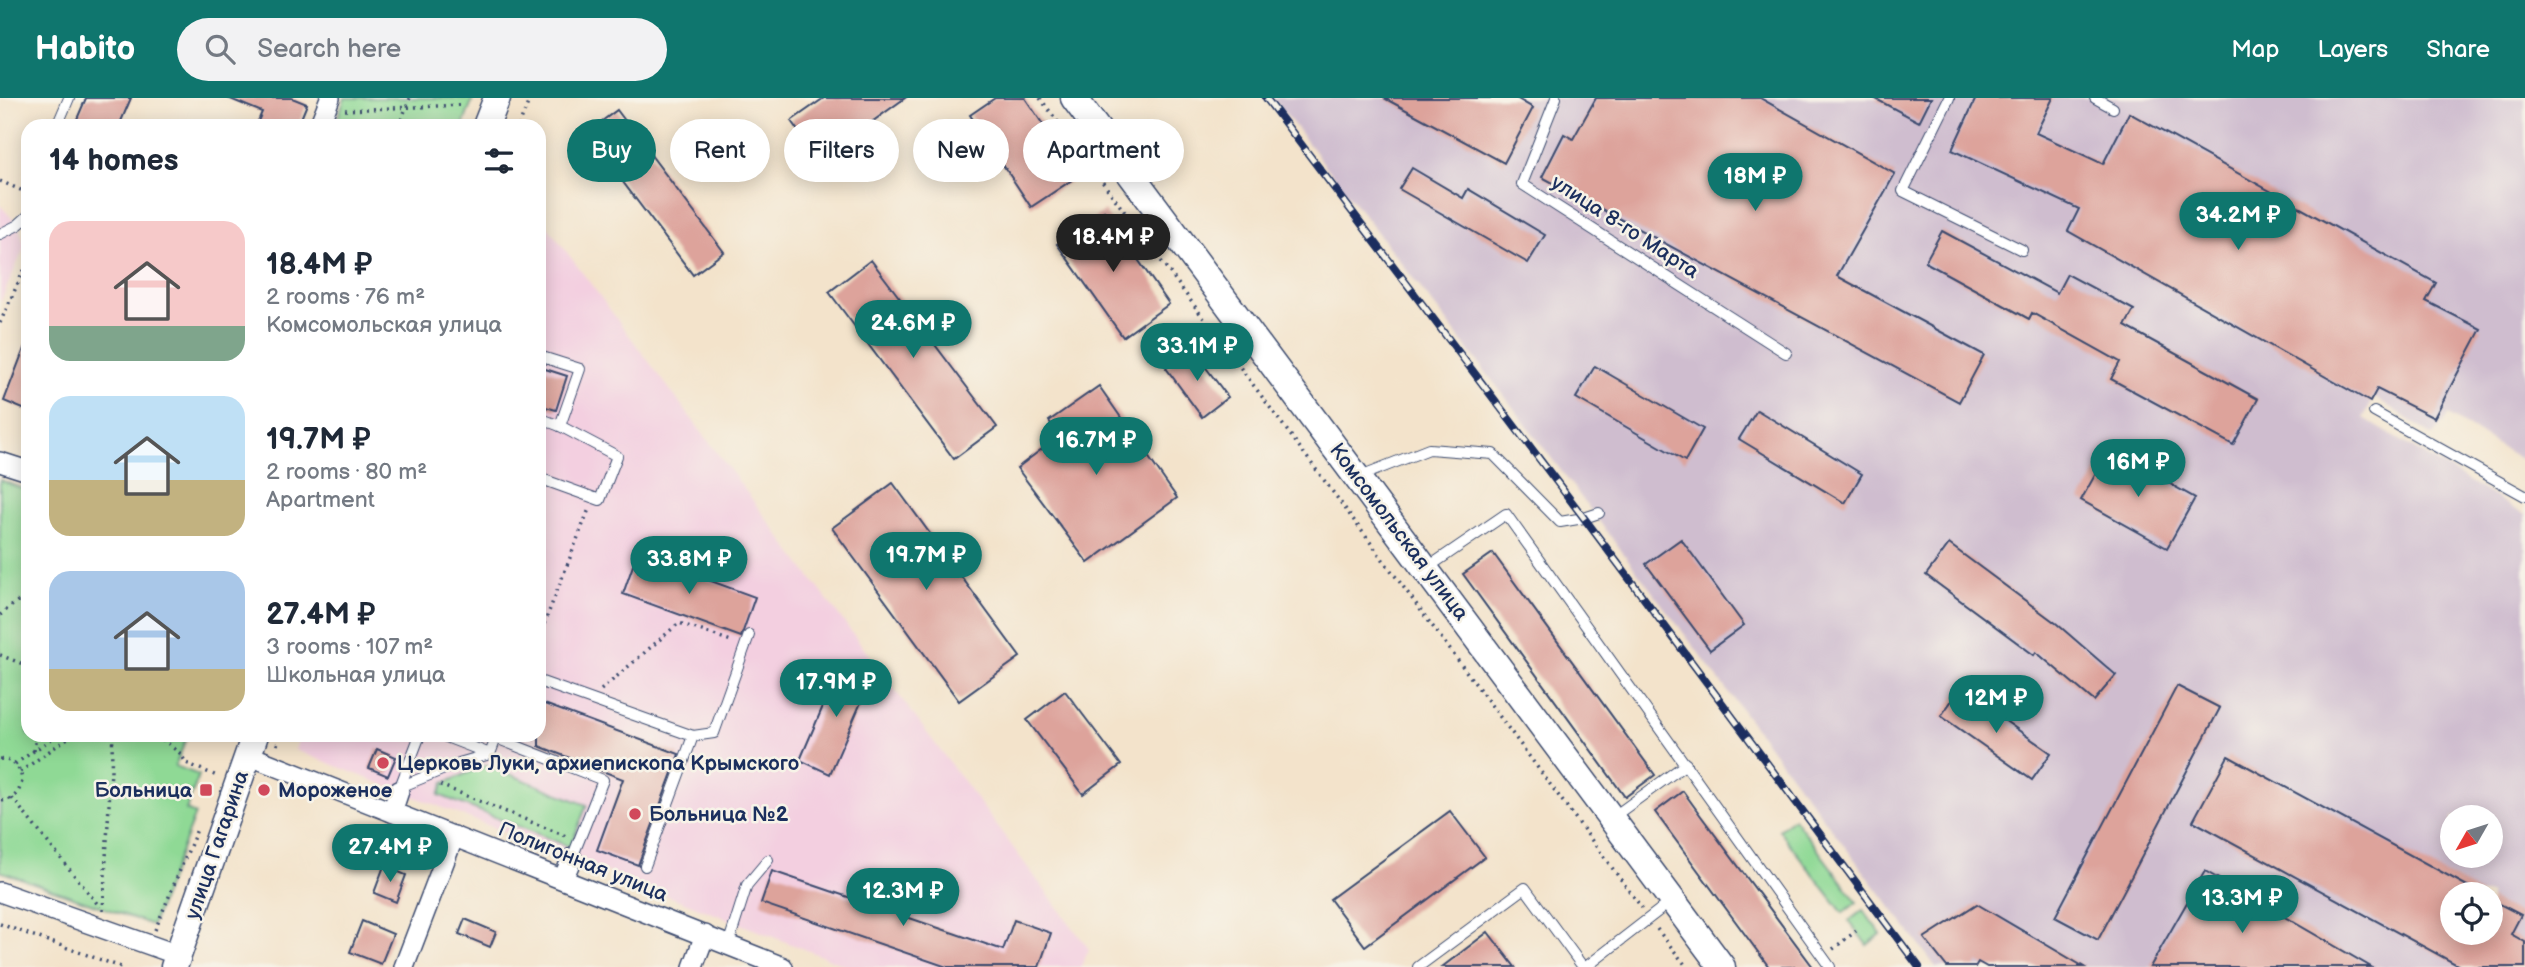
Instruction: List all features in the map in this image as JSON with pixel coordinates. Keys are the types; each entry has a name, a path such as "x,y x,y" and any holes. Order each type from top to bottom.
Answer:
{"street":[{"path":"489,119 497,98"},
{"name":"Комсомольская улица","path":"1074,98 1613,817 1722,967"},
{"path":"0,462 21,469"},
{"name":"Полигонная улица","path":"244,744 392,812 783,967"},
{"name":"улица Гагарина","path":"0,892 176,961 244,744"},
{"path":"392,812 400,789"},
{"path":"404,967 454,836"},
{"path":"564,879 575,850"},
{"path":"693,967 705,936"}],"lane":[{"path":"60,119 69,98"},
{"name":"улица 8-го Марта","path":"1556,98 1522,184 1786,353"},
{"path":"1949,98 1903,191 2022,250"},
{"path":"2095,98 2113,108"},
{"path":"0,234 21,222"},
{"path":"546,358 580,369 560,426"},
{"path":"2374,412 2525,496"},
{"path":"546,421 617,456 600,500 546,481"},
{"path":"1358,477 1429,449 1493,454 1560,522 1599,513"},
{"path":"1426,568 1506,514 1830,967"},
{"path":"546,683 693,736 714,733 749,635"},
{"path":"645,866 693,736"},
{"path":"400,789 417,742"},
{"path":"459,742 490,754"},
{"path":"490,754 494,742"},
{"path":"506,742 603,780 575,850"},
{"path":"400,789 421,778 490,754"},
{"path":"1613,817 1686,764"},
{"path":"728,944 747,885 768,860"},
{"path":"1418,967 1525,888 1585,967 1674,900"}],"path":[{"path":"402,119 410,98"},
{"path":"522,119 530,98"},
{"path":"1040,98 1687,967"},
{"path":"325,112 462,105"},
{"path":"0,181 21,190"},
{"path":"0,323 21,276"},
{"path":"546,619 594,498"},
{"path":"0,615 21,598"},
{"path":"591,699 679,623 746,646"},
{"path":"0,655 21,663"},
{"path":"34,751 35,742"},
{"path":"15,764 47,742"},
{"path":"20,772 62,742"},
{"path":"12,798 103,911 113,742"},
{"path":"166,742 181,754 186,763 217,776"},
{"path":"0,759 15,764 22,782 12,798 0,801"},
{"path":"421,778 575,850"},
{"path":"155,930 199,825"},
{"path":"0,924 121,967"},
{"path":"1824,956 1856,931"}],"shaded area":[{"path":"1273,98 2525,98 2525,462 2448,415 2433,436 2375,397 2363,418 2525,515 2525,967 1936,967 1506,398"},
{"path":"0,205 18,225 21,255 0,303"},
{"path":"546,224 1089,949 1081,967 850,967 295,750 298,742 546,742"}],"green space":[{"path":"345,98 473,98 466,119 338,119"},
{"path":"0,480 21,488 21,742 185,742 175,766 199,775 186,810 195,814 152,925 0,871"},
{"path":"487,765 587,805 570,847 439,795 444,783"},
{"path":"1794,818 1857,902 1843,913 1779,830"},
{"path":"1863,910 1881,934 1867,945 1849,921"}],"building":[{"path":"86,98 131,98 122,119 77,119"},
{"path":"228,98 292,98 307,104 301,119 259,119 262,112"},
{"path":"824,98 905,98 876,119 794,119"},
{"path":"995,98 1025,98 1039,119 1023,119 1023,182 1069,182 1031,207 1009,174 1009,119 973,119 970,115"},
{"path":"1384,98 1516,98 1533,108 1504,163"},
{"path":"1596,98 1760,98 1895,174 1837,276 1984,355 1959,402 1542,177 1564,134 1573,139"},
{"path":"1874,98 1931,98 1919,122"},
{"path":"1976,98 2053,98 2036,133 2103,164 2129,113 2436,283 2426,301 2481,329 2434,418 2377,389 2370,402 2068,231 2079,209 1952,150"},
{"path":"617,110 624,119 605,119"},
{"path":"656,162 724,252 693,275 623,182 656,182"},
{"path":"1412,168 1463,198 1468,189 1545,235 1528,263 1399,189"},
{"path":"1104,211 1169,304 1123,337 1057,244"},
{"path":"1942,231 2057,293 2067,274 2134,310 2125,326 2258,399 2233,445 2111,379 2120,362 2032,313 2029,319 1925,262"},
{"path":"871,260 997,427 954,459 829,292"},
{"path":"1192,349 1228,397 1202,417 1166,368"},
{"path":"21,357 21,408 4,401"},
{"path":"1595,366 1703,429 1685,461 1576,398"},
{"path":"546,369 567,376 556,410 546,407"},
{"path":"1099,386 1177,498 1088,563 1017,468 1059,436 1049,421"},
{"path":"1757,410 1862,474 1845,503 1739,439"},
{"path":"2109,450 2195,498 2167,548 2081,500"},
{"path":"893,483 1020,657 959,701 832,528"},
{"path":"1681,539 1744,625 1710,650 1646,564"},
{"path":"1949,544 2057,624 2116,675 2094,701 2036,652 2034,655 1926,575"},
{"path":"1493,553 1655,775 1625,797 1463,574"},
{"path":"637,554 755,597 741,637 623,594"},
{"path":"841,664 872,677 830,774 800,760"},
{"path":"2177,686 2220,708 2098,940 2055,917"},
{"path":"1960,689 2051,753 2032,780 1941,716"},
{"path":"1065,691 1121,765 1083,794 1027,720"},
{"name":"Больница №2","path":"546,705 679,754 638,865 597,850 623,779 539,746 539,742 546,742"},
{"name":"Церковь Луки, архиепископа Крымского","path":"377,749 396,757 388,776 369,768"},
{"path":"2228,756 2460,882 2440,882 2440,945 2503,945 2503,906 2521,915 2511,934 2525,942 2525,967 2461,967 2193,821"},
{"path":"1683,791 1813,967 1769,967 1655,812"},
{"path":"1450,811 1485,857 1365,946 1330,899"},
{"path":"384,866 406,875 396,902 374,893"},
{"path":"772,871 1003,950 1014,920 1051,933 1039,967 947,967 761,903"},
{"path":"2205,871 2371,967 2150,967"},
{"path":"1977,904 2084,967 1987,967 1978,962 1975,967 1947,967 1924,938"},
{"path":"465,919 496,932 490,947 459,934"},
{"path":"362,921 393,934 381,964 350,952"},
{"path":"1488,932 1515,967 1442,967"}],"railway":[{"path":"1266,98 1919,967"}],"place":[{"name":"Церковь Луки, архиепископа Крымского","path":"383,763"},
{"name":"Больница","path":"206,790"},
{"name":"Мороженое","path":"264,790"},
{"name":"Больница №2","path":"635,814"}]}
